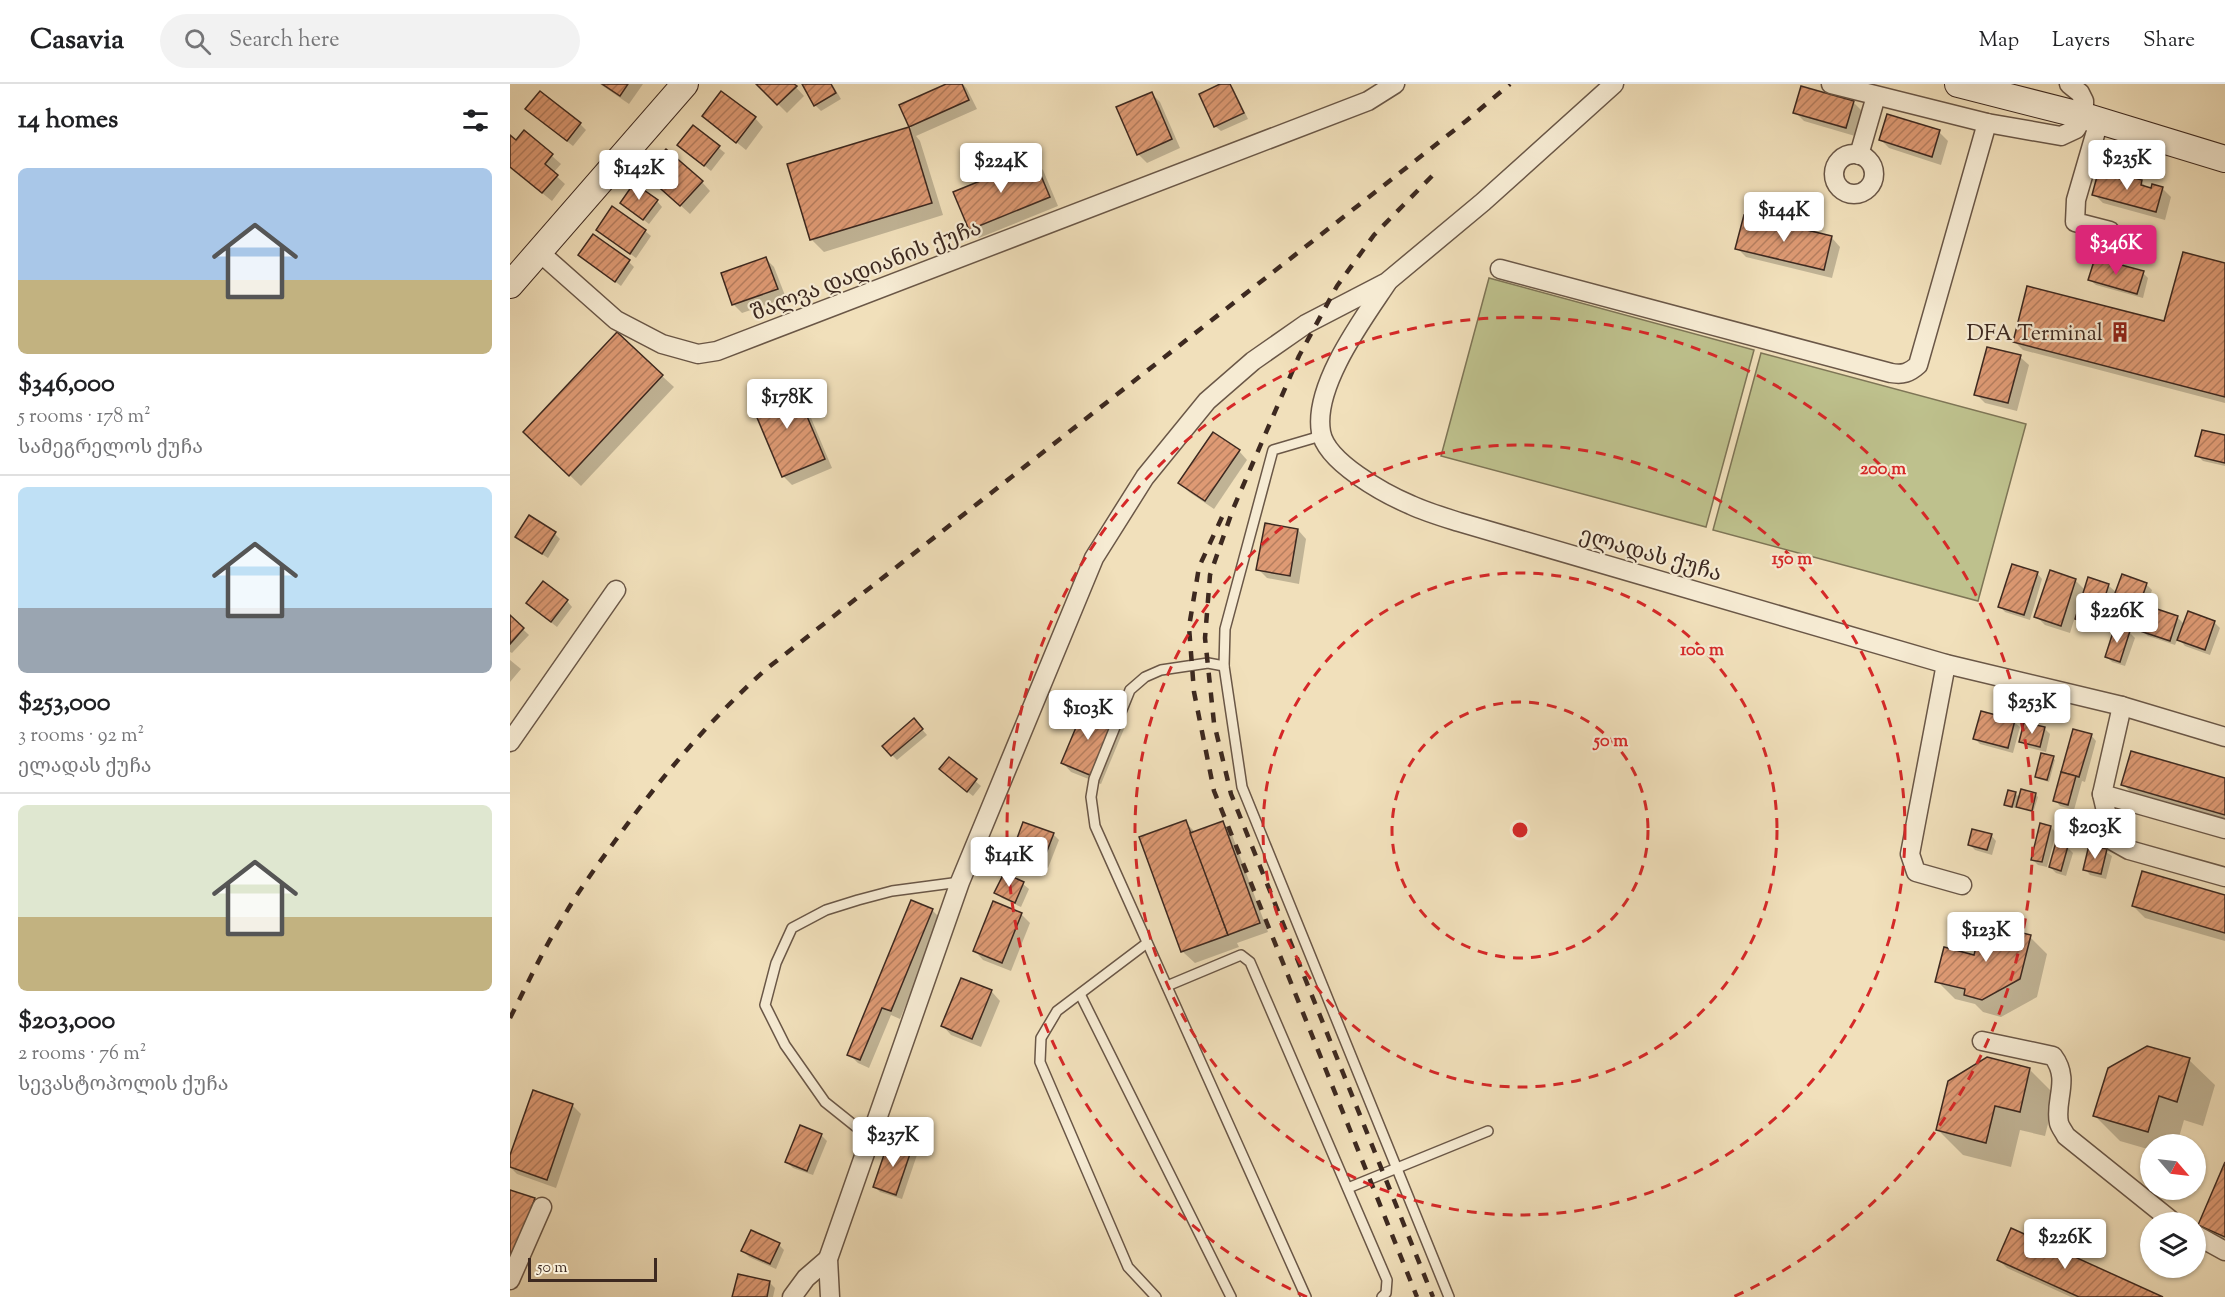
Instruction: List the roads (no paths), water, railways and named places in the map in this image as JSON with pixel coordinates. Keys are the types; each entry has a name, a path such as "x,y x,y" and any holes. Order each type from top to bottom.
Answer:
{"main road":[{"path":"510,285 685,84"},
{"path":"1958,84 2092,118 2225,159"}],"street":[{"name":"შალვა დადიანის ქუჩა","path":"538,251 616,320 662,344 698,354 717,351 1368,100 1395,84"},
{"path":"830,1297 828,1259 960,882 1094,558 1145,477 1207,401 1253,361 1306,324 1387,282 1483,202 1614,84"},
{"path":"1831,84 1987,123 2061,136 2092,118"},
{"path":"2069,84 2075,87 2084,100 2092,118 2076,200 2075,222 2110,231"},
{"path":"1859,155 1875,96"},
{"path":"1500,269 1891,373 1901,375 1910,373 1918,365 1987,123"},
{"path":"1321,432 1320,420 1325,396 1335,369 1357,327 1387,282"},
{"name":"ელადას ქუჩა","path":"1321,432 1325,445 1340,461 1387,494 1412,506 1459,522 1946,664 2122,706 2225,737"},
{"path":"510,742 616,590"},
{"path":"1946,664 1910,854 1916,872 1962,885"},
{"path":"2122,706 2102,794 2113,841 2129,850 2225,877"},
{"path":"2102,794 2225,829"},
{"path":"1982,1041 2053,1056 2059,1065 2061,1075 2059,1123 2066,1136 2161,1212"},
{"path":"510,1280 542,1207"},
{"path":"2206,1241 2225,1251"},
{"path":"792,1297 806,1278 828,1259"}],"lane":[{"path":"1321,432 1314,438 1273,450 1226,629 1224,666 1242,787 1449,1297"},
{"path":"1224,666 1208,663 1161,670 1145,677 1130,690 1094,779 1091,797 1095,826 1306,1297"},
{"path":"870,1138 825,1102 785,1045 765,1005 776,963 792,928 826,909 892,891 960,882"},
{"path":"1147,943 1057,1011 1041,1038 1040,1062 1128,1268 1156,1297"},
{"path":"1167,986 1241,955 1250,962 1387,1280 1386,1293 1382,1297"},
{"path":"1080,994 1231,1297"},
{"path":"1348,1188 1488,1131"}],"railway":[{"path":"510,1018 567,911 615,841 686,751 765,670 1466,121 1510,84"},
{"path":"1432,176 1374,235 1337,286 1299,356 1233,509 1210,575 1205,638 1214,723 1231,794 1433,1297"},
{"path":"1222,517 1199,567 1189,627 1194,692 1214,791 1417,1297"}],"place":[{"name":"DFA Terminal","path":"2120,332"}]}
